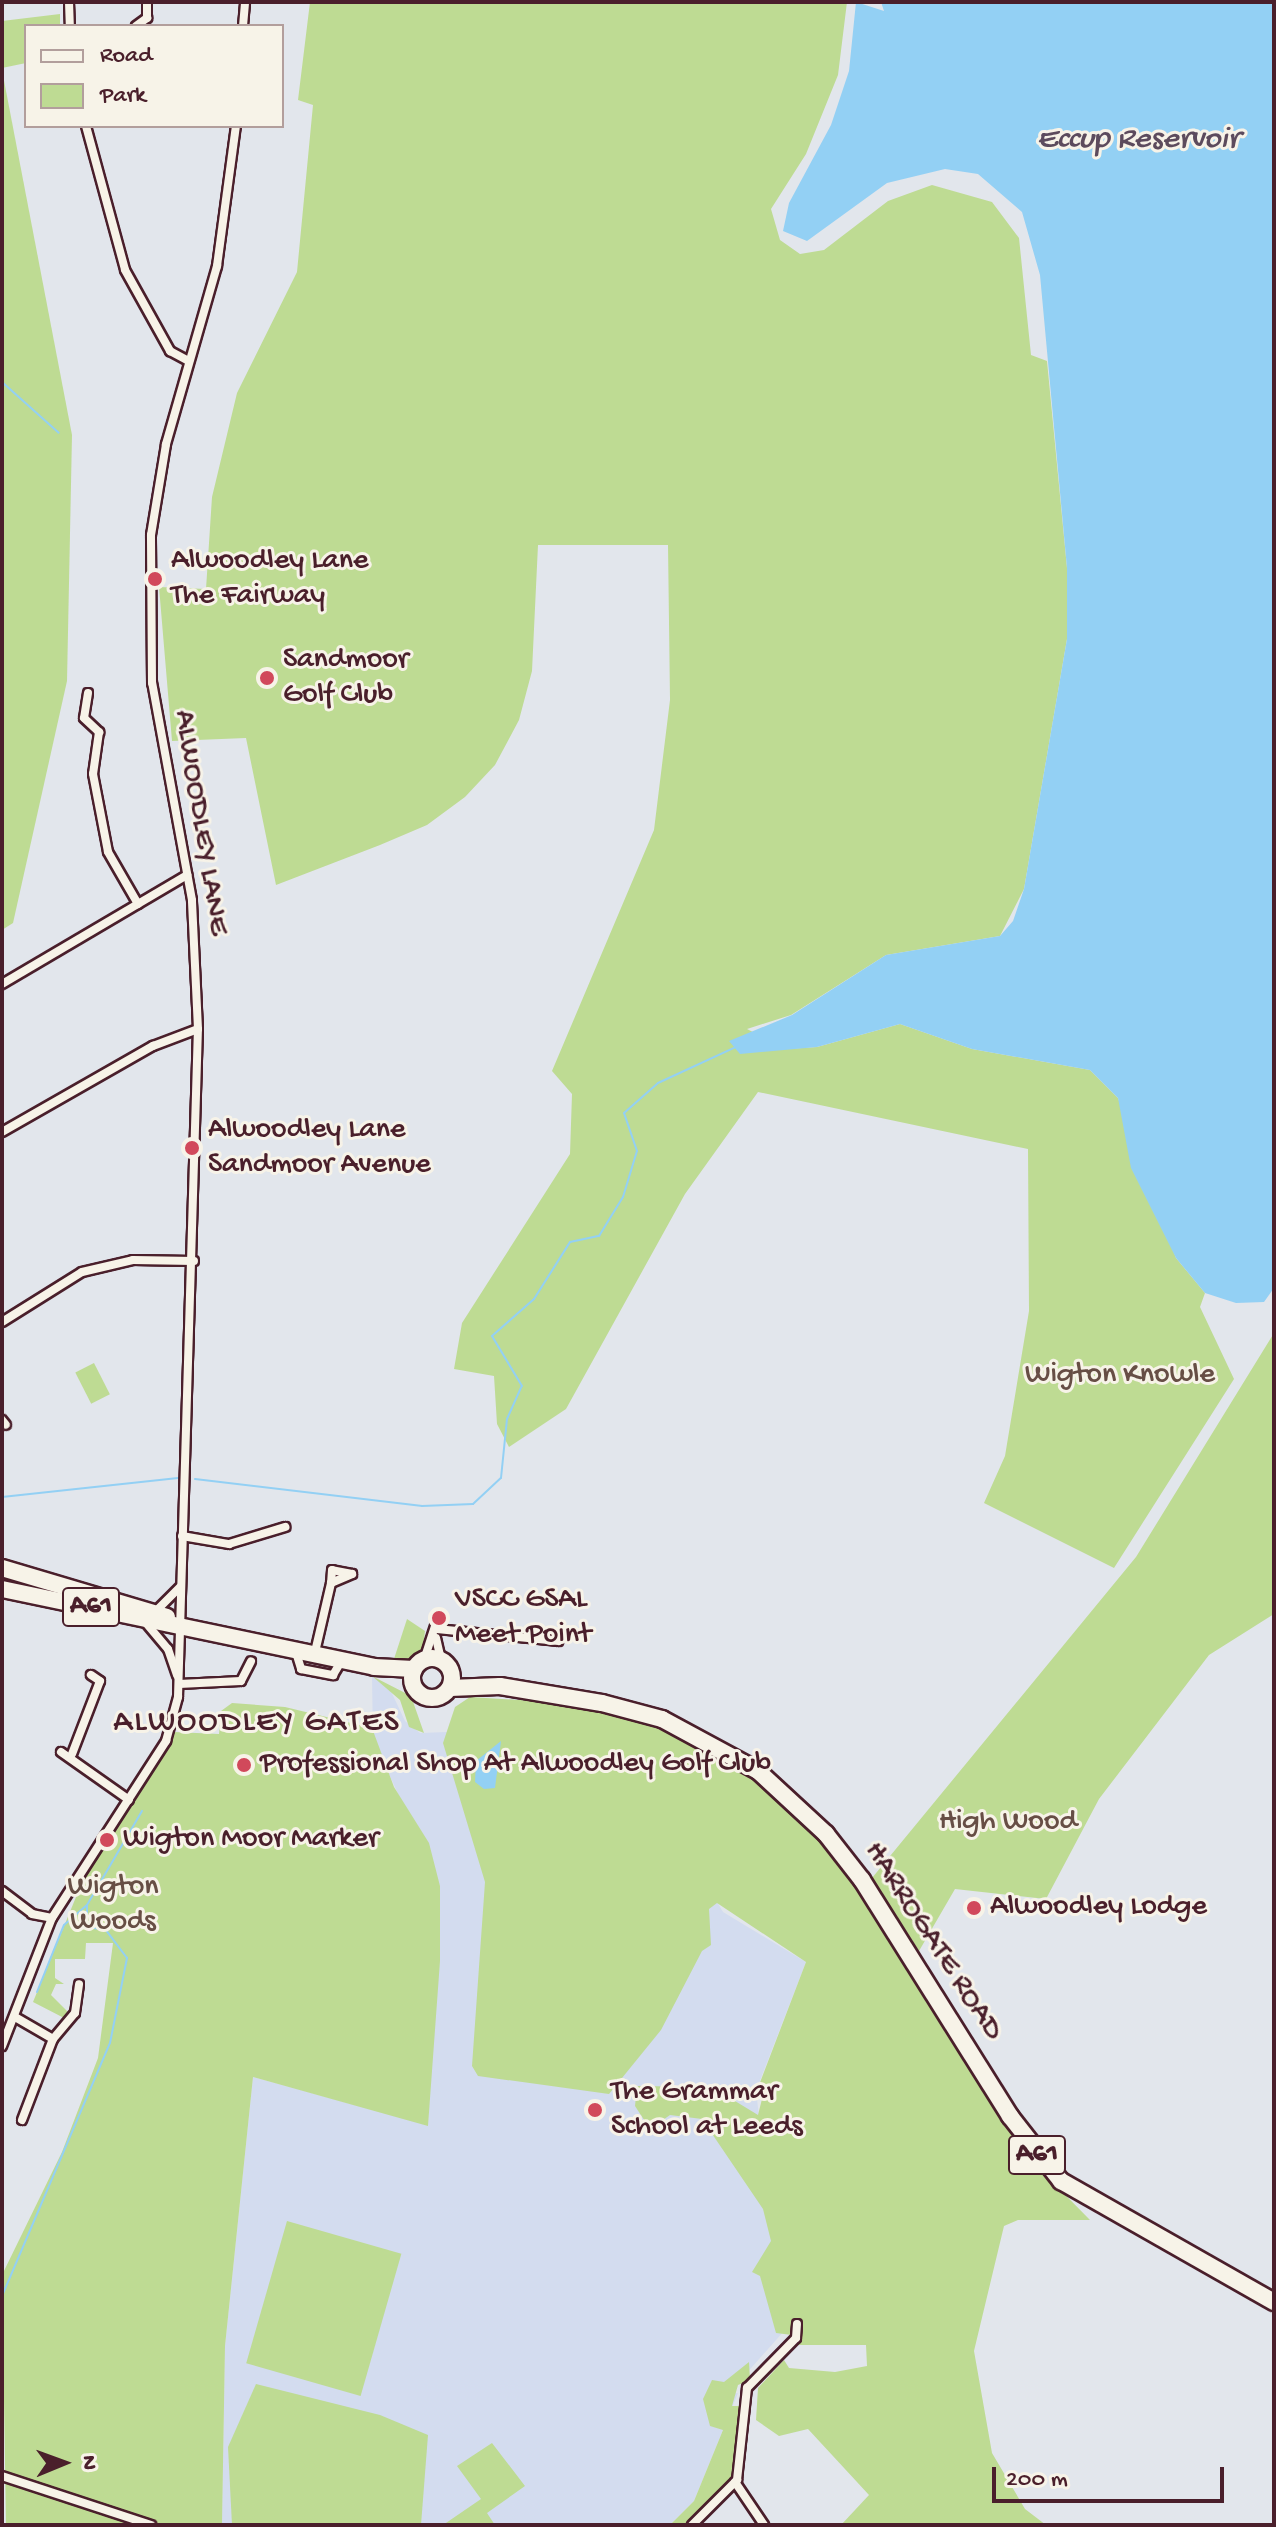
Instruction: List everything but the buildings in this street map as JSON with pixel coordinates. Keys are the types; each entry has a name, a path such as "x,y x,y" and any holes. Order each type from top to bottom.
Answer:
{"highway":[{"name":"A61","path":"2,1568 133,1616 179,1623 374,1667 434,1699 448,1674 419,1664 374,1667"},
{"name":"A61","path":"2,1589 88,1598 156,1611 179,1623"},
{"path":"414,1687 419,1664"},
{"name":"HARROGATE ROAD","path":"448,1674 662,1719 758,1771 826,1834 862,1880 1053,2173 1083,2199 1274,2302"}],"street":[{"path":"69,2 70,24"},
{"path":"139,24 147,18 147,2"},
{"path":"243,24 245,2"},
{"path":"87,128 125,270 170,351 187,360"},
{"name":"ALWOODLEY LANE","path":"2,2046 52,1918 166,1741 179,1684 180,1587 194,1261 198,1029 187,875 152,683 148,602 151,535 187,360 217,266 236,128"},
{"path":"88,693 84,718 99,732 93,774 108,852 138,904"},
{"path":"2,984 187,875"},
{"path":"2,1132 153,1046 198,1029"},
{"path":"2,1322 82,1272 133,1260 194,1261"},
{"path":"182,1536 229,1544 285,1527"},
{"path":"315,1652 331,1583"},
{"path":"156,1611 180,1587"},
{"path":"133,1616 157,1631 179,1684 241,1681 251,1661"},
{"path":"419,1664 436,1633 438,1617"},
{"path":"436,1633 558,1641"},
{"path":"436,1633 448,1674"},
{"path":"295,1648 301,1669 333,1675 342,1659"},
{"path":"72,1754 100,1681 91,1675"},
{"path":"61,1752 72,1754 129,1800"},
{"path":"2,1891 32,1914 52,1918"},
{"path":"22,2120 53,2039 75,2013 79,1984"},
{"path":"15,2017 53,2039"},
{"path":"692,2525 735,2482 747,2388 796,2338 797,2324"},
{"path":"2,2476 151,2525"},
{"path":"735,2482 764,2525"}],"shaded area":[{"name":"The Grammar School at Leeds","path":"372,1676 389,1687 405,1721 420,1733 447,1732 513,1698 604,1709 723,1912 806,1962 756,2091 785,2330 728,2394 738,2393 694,2501 670,2525 222,2525 225,2346 253,2077 428,2125 440,1886 373,1739"}],"green space":[{"name":"Wigton Knowle","path":"310,2 847,2 838,75 806,154 771,209 780,240 800,254 824,250 888,201 932,185 992,202 1019,238 1031,355 1047,361 1067,568 1067,639 1024,889 1000,936 886,955 791,1015 747,1029 786,1049 817,1047 900,1024 972,1049 1090,1070 1118,1098 1176,1258 1205,1293 1200,1307 1234,1379 1114,1568 984,1503 1005,1456 1029,1311 1028,1149 758,1092 685,1194 566,1409 509,1447 497,1424 494,1376 454,1369 462,1323 570,1154 572,1094 552,1071 654,830 670,700 668,545 538,545 532,671 519,720 495,765 465,797 427,825 380,845 276,885 246,738 172,741 159,587 206,589 212,497 237,393 297,272 313,105 298,100"},
{"path":"60,14 60,24 24,24 24,63 2,68 2,21"},
{"path":"2,70 72,435 67,681 13,923 2,930"},
{"name":"High Wood","path":"1274,1333 1274,1614 1209,1655 1099,1799 1046,1899 955,1889 919,1951 872,1878 1136,1557"},
{"path":"94,1363 110,1394 91,1404 75,1373"},
{"path":"407,1619 425,1631 423,1647 413,1658 393,1662"},
{"path":"372,1676 411,1696 424,1733 409,1727 400,1700"},
{"path":"470,1697 583,1704 663,1726 758,1778 824,1843 887,1926 1022,2151 1090,2220 1018,2220 1004,2226 974,2351 992,2453 1025,2509 1046,2525 841,2525 869,2495 808,2429 779,2436 756,2420 758,2388 784,2360 789,2368 835,2372 867,2366 866,2345 796,2345 800,2336 776,2333 760,2276 752,2272 771,2241 763,2209 702,2119 670,2115 650,2129 635,2106 637,2086 712,2087 758,2115 763,2095 756,2093 806,1962 717,1903 709,1909 711,1945 702,1951 661,2030 609,2094 478,2076 472,2066 485,1882 443,1743 455,1707"},
{"name":"Wigton Woods","path":"232,1703 285,1707 372,1728 394,1787 429,1843 440,1886 440,1961 428,2126 253,2077 225,2346 222,2525 6,2525 2,2275 62,2152 98,2058 113,1943 86,1943 85,1959 55,1959 55,1978 64,1984 56,1984 51,1995 67,2011 66,2019 33,2002 85,1875 174,1732 219,1734 221,1711"},
{"path":"287,2221 401,2254 361,2396 246,2363"},
{"path":"749,2362 750,2380 738,2385 732,2406 740,2406 742,2437 732,2479 684,2525 670,2525 694,2501 723,2430 710,2426 703,2399 712,2380 724,2382"},
{"path":"256,2384 380,2415 428,2435 421,2525 232,2525 228,2447"},
{"path":"492,2443 525,2486 487,2513 495,2525 443,2525 481,2499 457,2466"}],"water":[{"name":"Eccup Reservoir","path":"856,2 884,11 881,2 1274,2 1274,1288 1264,1302 1236,1303 1205,1293 1176,1258 1131,1168 1118,1098 1090,1070 972,1049 900,1024 817,1047 740,1054 729,1041 792,1015 886,955 1000,936 1013,921 1024,889 1067,639 1067,568 1040,275 1022,212 978,174 945,169 887,183 807,241 783,231 789,203 831,125 849,71"},
{"path":"501,1741 495,1788 484,1789 475,1782 476,1761"}],"waterway":[{"path":"2,382 59,433"},
{"path":"195,1479 422,1506 473,1504 501,1478 507,1419 522,1386 492,1336 534,1299 570,1242 599,1236 623,1197 637,1151 624,1113 658,1083 736,1047"},
{"path":"2,1497 178,1478"},
{"path":"2,2296 110,2043 127,1958 106,1930 87,1927 87,1905 142,1811"},
{"path":"37,1992 64,1925 87,1905"}],"place":[{"name":"Alwoodley Lane The Fairway","path":"155,579"},
{"name":"Sandmoor Golf Club","path":"267,678"},
{"name":"Alwoodley Lane Sandmoor Avenue","path":"192,1148"},
{"name":"VSCC GSAL Meet Point","path":"439,1618"},
{"name":"Professional Shop At Alwoodley Golf Club","path":"244,1765"},
{"name":"Wigton Moor Marker","path":"107,1840"},
{"name":"Alwoodley Lodge","path":"974,1908"},
{"name":"The Grammar School at Leeds","path":"595,2110"}],"district":[{"name":"ALWOODLEY GATES","path":"257,1723"}]}
